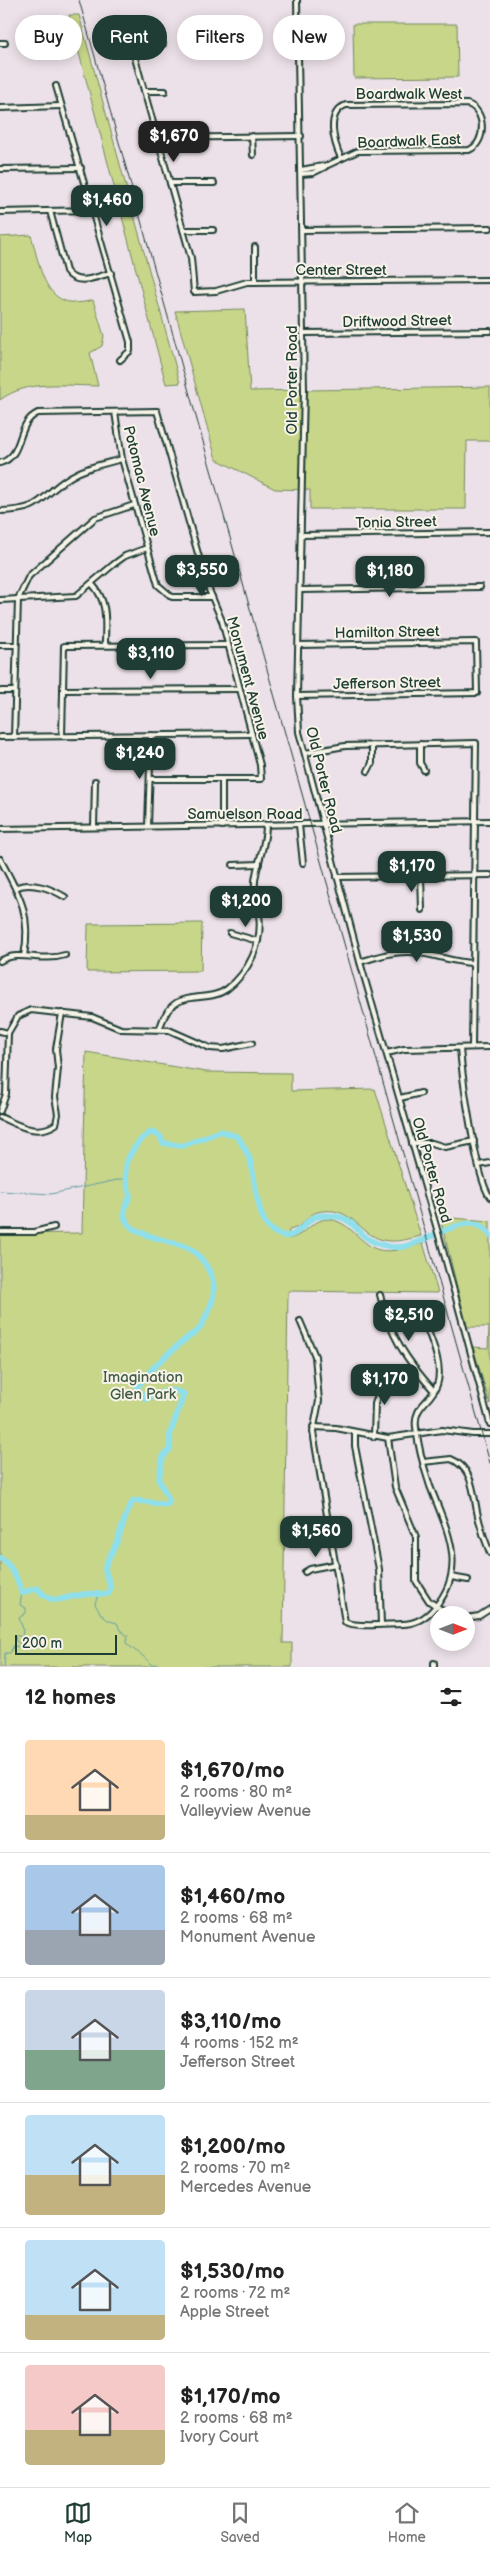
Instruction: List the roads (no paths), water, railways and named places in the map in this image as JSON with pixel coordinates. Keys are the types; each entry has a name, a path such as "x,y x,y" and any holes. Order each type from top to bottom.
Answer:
{"street":[{"name":"Old Porter Road","path":"297,0 304,333 301,590 298,645 299,732 360,962 442,1242 490,1424"},
{"path":"135,60 183,230 213,230"},
{"path":"56,86 111,273 130,346 127,354 120,360"},
{"path":"144,91 165,91"},
{"name":"Boardwalk East","path":"301,172 328,165 358,151 473,149 481,137 480,116 478,110 472,105"},
{"name":"Boardwalk West","path":"341,158 334,140 334,118 342,107 472,105"},
{"path":"0,108 61,106"},
{"path":"252,136 252,155"},
{"path":"157,138 300,136"},
{"path":"0,169 81,168"},
{"path":"170,184 214,183"},
{"path":"0,212 93,210"},
{"path":"50,211 66,270 70,276 82,281 111,273"},
{"path":"302,230 490,228"},
{"name":"Center Street","path":"183,230 193,268 194,292 216,290 238,283 255,282 490,280"},
{"path":"255,247 255,282"},
{"name":"Driftwood Street","path":"304,333 490,331"},
{"name":"Monument Avenue","path":"115,412 157,411 212,597 222,621 226,645 260,765 261,779 222,779"},
{"path":"0,464 12,456 17,448 22,428 32,416 43,412 115,412"},
{"name":"Potomac Avenue","path":"115,412 122,459 158,585 172,597 212,597"},
{"path":"0,511 21,510 35,506 78,473 122,459"},
{"path":"14,737 18,600 29,576 95,518 134,505"},
{"name":"Tonia Street","path":"302,535 490,532"},
{"path":"0,600 70,598 85,591 125,556 147,548"},
{"path":"92,584 103,599 105,607 105,645"},
{"path":"301,590 480,587"},
{"name":"Hamilton Street","path":"298,645 476,642 477,693"},
{"path":"0,645 16,645"},
{"path":"62,736 64,646 226,645"},
{"path":"63,690 239,688"},
{"path":"0,691 15,690"},
{"name":"Jefferson Street","path":"298,696 477,693"},
{"path":"0,737 251,734"},
{"path":"148,826 151,735"},
{"path":"305,753 334,746 476,743 472,1048"},
{"path":"420,744 420,764 424,770"},
{"path":"368,771 372,763 372,745"},
{"path":"150,779 222,779 222,826"},
{"path":"94,827 95,781"},
{"name":"Samuelson Road","path":"0,829 148,826 299,826 490,821"},
{"path":"160,1028 166,1013 177,1003 196,996 219,993 232,984 250,962 258,941 259,916 255,882 265,842 266,826"},
{"path":"299,826 303,863"},
{"path":"0,859 17,887 27,921 24,956"},
{"path":"233,865 259,864"},
{"path":"421,875 422,910"},
{"path":"337,877 490,875"},
{"path":"17,887 23,885 32,886 52,891 65,897"},
{"path":"230,933 258,941"},
{"path":"360,962 389,954 409,952 451,962 472,963"},
{"path":"0,961 11,956 46,960 65,955"},
{"path":"0,1111 6,1094 8,1033 15,1019 26,1011 37,1009 97,1018 121,1029 160,1028 182,1034 210,1048 223,1049 252,1043"},
{"path":"0,1116 34,1130 49,1128 57,1121 55,1097 58,1063 56,1049 62,1013"},
{"path":"0,1031 8,1033"},
{"path":"387,1053 404,1049 490,1047"},
{"path":"460,1048 474,1141 484,1186 490,1197"},
{"path":"400,1098 421,1093"},
{"path":"412,1143 432,1143 445,1147 474,1141"},
{"path":"479,1165 490,1163"},
{"path":"0,1232 34,1232 54,1227"},
{"path":"380,1295 388,1323 395,1338 418,1372 434,1391"},
{"path":"423,1318 438,1368 438,1381 434,1391 417,1413 417,1435 423,1462 448,1529 452,1556 450,1584 436,1606"},
{"path":"300,1321 315,1356 319,1380 319,1402 313,1427 345,1622 414,1623 424,1618 430,1612"},
{"path":"374,1437 375,1404 386,1372"},
{"path":"313,1427 336,1428 374,1437 388,1438 442,1430 490,1434"},
{"path":"355,1433 354,1446 379,1569 382,1624"},
{"path":"388,1438 394,1487 416,1537 416,1581 424,1596 434,1606"},
{"path":"423,1462 451,1459 466,1471 472,1483 479,1522 490,1553"},
{"path":"305,1572 310,1569 336,1564"},
{"path":"451,1577 468,1580"},
{"path":"475,1617 480,1616 490,1609"}],"waterway":[{"path":"0,1558 11,1569 22,1593 37,1588 48,1598 57,1600 83,1594 108,1594 110,1584 105,1568 133,1501 168,1504 169,1500 159,1480 160,1472 163,1457 170,1449 170,1434 184,1394 169,1391 146,1399 137,1388 161,1361 199,1329 210,1307 214,1286 206,1265 192,1250 144,1234 133,1228 126,1221 124,1211 130,1197 126,1177 127,1162 133,1149 147,1135 152,1132 160,1136 163,1143 182,1146 221,1131 238,1137 250,1160 263,1217 270,1229 279,1235 293,1235 313,1218 319,1216 336,1216 345,1219 370,1240 391,1247 412,1244 461,1225 472,1224 482,1227 490,1235"},
{"path":"0,1191 51,1194 127,1178"},
{"path":"4,1667 5,1653 10,1653 14,1645 17,1647 21,1644 16,1641 15,1635 22,1637 23,1629 19,1618 26,1613 26,1608 20,1605 22,1593"},
{"path":"98,1594 95,1604 97,1608 109,1621 117,1623 120,1630 128,1636 126,1643 151,1665 157,1664 162,1667"}],"railway":[{"path":"79,0 490,1463"}],"park label":[{"name":"Imagination Glen Park","path":"143,1386"}]}
